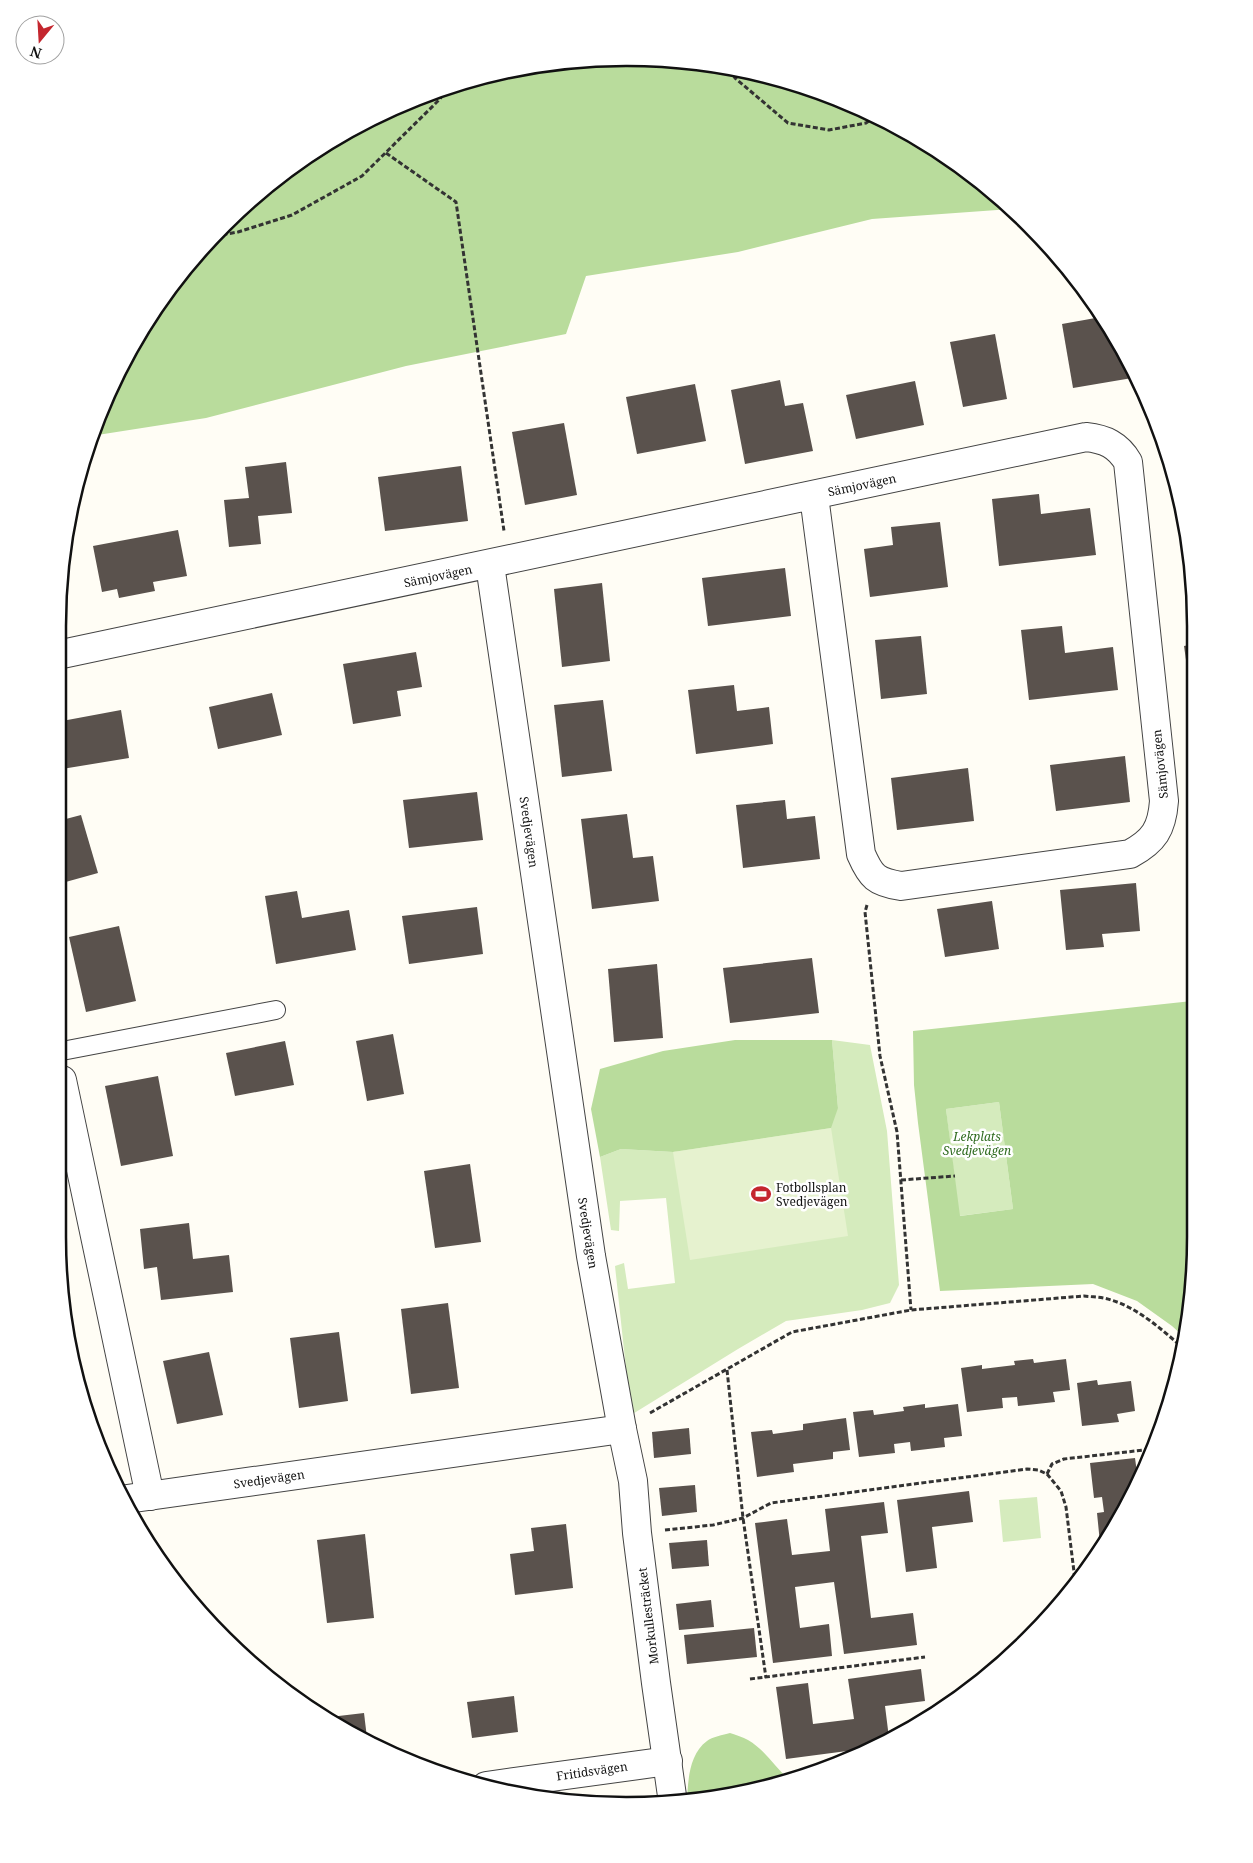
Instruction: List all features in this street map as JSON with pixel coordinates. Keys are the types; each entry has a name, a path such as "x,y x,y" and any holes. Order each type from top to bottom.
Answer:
{"street":[{"name":"Sämjovägen","path":"66,653 499,564 1086,437 1101,439 1113,444 1123,452 1128,462 1164,801 1162,818 1156,833 1145,846 1130,854 901,886 886,884 874,878 861,854 814,496"},
{"name":"Svedjevägen","path":"66,1102 139,1498 622,1429 591,1256 499,564"},
{"name":"Morkullesträcket","path":"622,1429 633,1481 637,1533 656,1683 673,1795"},
{"name":"Fritidsvägen","path":"505,1783 668,1761"}],"lane":[{"path":"66,1050 276,1010"}],"path":[{"path":"734,77 788,123 829,130 868,121"},
{"path":"226,234 292,215 362,176 441,98"},
{"path":"386,153 456,202 499,564"},
{"path":"874,878 865,912 880,1056 898,1132 911,1310"},
{"path":"901,1180 955,1176"},
{"path":"622,1429 792,1332 911,1310 1084,1296 1111,1300 1141,1315 1177,1342"},
{"path":"727,1370 742,1518 766,1678"},
{"path":"1047,1474 1052,1464 1064,1459 1144,1450"},
{"path":"637,1533 713,1525 742,1518 771,1503 1027,1469 1038,1470 1047,1474 1061,1490 1066,1507 1074,1573"},
{"path":"750,1679 925,1657"}],"green space":[{"path":"626,66 700,71 772,85 841,109 907,141 968,182 1001,210 872,219 738,252 586,276 566,334 406,366 206,418 100,435 124,379 141,346 161,315 205,257 257,205 285,182 346,141 412,109 481,85 553,71"},
{"path":"1187,1002 1187,1236 1186,1273 1178,1332 1137,1301 1093,1284 940,1291 914,1085 913,1031","holes":["999,1102 1013,1209 960,1216 946,1109"]},
{"path":"735,1040 832,1040 838,1108 831,1128 673,1152 621,1149 600,1157 591,1109 600,1069 663,1051"},
{"path":"832,1040 870,1045 887,1131 899,1285 890,1303 862,1310 786,1321 631,1415 615,1266 624,1263 628,1289 675,1283 666,1198 620,1201 619,1231 611,1230 600,1157 621,1149 673,1152 838,1108"},
{"name":"Lekplats Svedjevägen","path":"999,1102 1013,1209 959,1216 946,1109"},
{"name":"Fotbollsplan Svedjevägen","path":"831,1128 848,1236 690,1260 673,1152"},
{"path":"1037,1497 1041,1538 1003,1542 999,1500"},
{"path":"730,1733 744,1738 765,1754 784,1774 736,1786 687,1793 691,1768 696,1753 701,1746 718,1736"}],"building":[{"path":"1094,318 1112,346 1129,379 1073,388 1062,324"},
{"path":"995,334 1007,399 963,407 950,342"},
{"path":"780,380 785,406 803,403 813,451 745,464 731,390"},
{"path":"915,381 924,425 856,439 846,395"},
{"path":"695,384 706,441 637,454 626,397"},
{"path":"564,423 577,495 525,505 512,432"},
{"path":"286,462 292,513 258,516 261,544 229,547 224,500 249,498 245,467"},
{"path":"461,466 468,521 385,531 378,477"},
{"path":"1039,494 1041,514 1090,508 1096,555 999,566 992,499"},
{"path":"940,522 948,587 870,597 864,549 893,545 891,527"},
{"path":"178,530 187,576 153,582 155,591 119,598 117,589 102,592 93,546"},
{"path":"785,568 791,616 708,626 702,578"},
{"path":"602,583 610,661 562,667 554,589"},
{"path":"1062,626 1065,653 1113,647 1118,690 1029,700 1021,630"},
{"path":"921,636 927,694 881,699 875,640"},
{"path":"1187,645 1187,667 1184,646"},
{"path":"416,652 422,687 397,691 401,716 353,724 343,664"},
{"path":"734,685 737,711 769,707 773,744 696,754 688,690"},
{"path":"272,693 282,735 218,749 209,707"},
{"path":"603,700 612,771 562,777 554,705"},
{"path":"121,710 129,758 66,768 66,720"},
{"path":"1125,756 1130,802 1056,811 1050,765"},
{"path":"968,768 974,821 897,830 891,778"},
{"path":"477,792 483,840 409,848 403,800"},
{"path":"785,800 787,819 815,816 820,859 743,868 736,805"},
{"path":"627,814 633,858 653,856 659,901 592,909 581,819"},
{"path":"81,815 98,873 66,882 66,819"},
{"path":"1136,883 1140,931 1102,934 1104,947 1066,950 1060,890"},
{"path":"297,891 302,918 349,910 356,950 276,964 265,896"},
{"path":"992,901 999,949 945,957 937,909"},
{"path":"477,907 483,954 409,964 402,916"},
{"path":"119,926 136,1001 86,1012 69,937"},
{"path":"812,958 819,1013 730,1023 723,968"},
{"path":"657,964 663,1038 614,1042 608,969"},
{"path":"393,1034 404,1094 367,1101 356,1041"},
{"path":"285,1041 294,1085 235,1096 226,1053"},
{"path":"158,1076 173,1156 121,1166 105,1086"},
{"path":"470,1164 481,1242 435,1248 424,1171"},
{"path":"189,1223 193,1259 229,1255 233,1292 161,1300 157,1267 144,1269 140,1229"},
{"path":"448,1303 459,1388 411,1394 401,1309"},
{"path":"339,1332 348,1401 299,1408 290,1338"},
{"path":"209,1352 223,1415 177,1424 163,1361"},
{"path":"1033,1359 1034,1363 1066,1359 1070,1390 1053,1392 1055,1402 1018,1406 1017,1397 1002,1398 1003,1408 967,1412 961,1368 982,1365 982,1369 1015,1365 1014,1361"},
{"path":"1097,1380 1098,1385 1131,1381 1135,1411 1117,1414 1119,1422 1082,1426 1077,1383"},
{"path":"925,1404 925,1408 958,1404 962,1436 944,1438 945,1447 911,1451 910,1442 894,1444 895,1453 859,1457 853,1412 873,1410 874,1415 904,1411 903,1407"},
{"path":"846,1418 850,1450 833,1452 833,1459 793,1464 794,1472 757,1477 751,1432 772,1430 773,1434 803,1430 803,1424"},
{"path":"689,1428 691,1454 654,1458 652,1432"},
{"path":"1135,1458 1136,1468 1112,1517 1099,1537 1097,1513 1104,1512 1102,1497 1094,1498 1090,1463"},
{"path":"695,1485 697,1512 662,1516 659,1488"},
{"path":"969,1491 973,1522 932,1527 937,1568 906,1572 897,1500"},
{"path":"884,1502 888,1533 861,1536 871,1618 913,1613 917,1645 844,1654 834,1582 795,1587 800,1628 829,1624 832,1656 773,1663 755,1523 787,1519 792,1555 830,1551 825,1509"},
{"path":"566,1524 573,1588 515,1595 510,1554 534,1551 531,1528"},
{"path":"365,1534 374,1618 327,1623 317,1540"},
{"path":"707,1540 709,1566 672,1569 669,1543"},
{"path":"711,1600 714,1627 679,1630 676,1604"},
{"path":"754,1628 757,1657 687,1664 684,1635"},
{"path":"921,1669 925,1701 885,1706 888,1732 847,1751 786,1759 776,1687 808,1683 813,1724 854,1719 848,1679"},
{"path":"514,1696 518,1732 472,1738 467,1702"},
{"path":"364,1713 366,1732 346,1722 337,1716"}],"place":[{"name":"Fotbollsplan Svedjevägen","path":"761,1194"}]}
